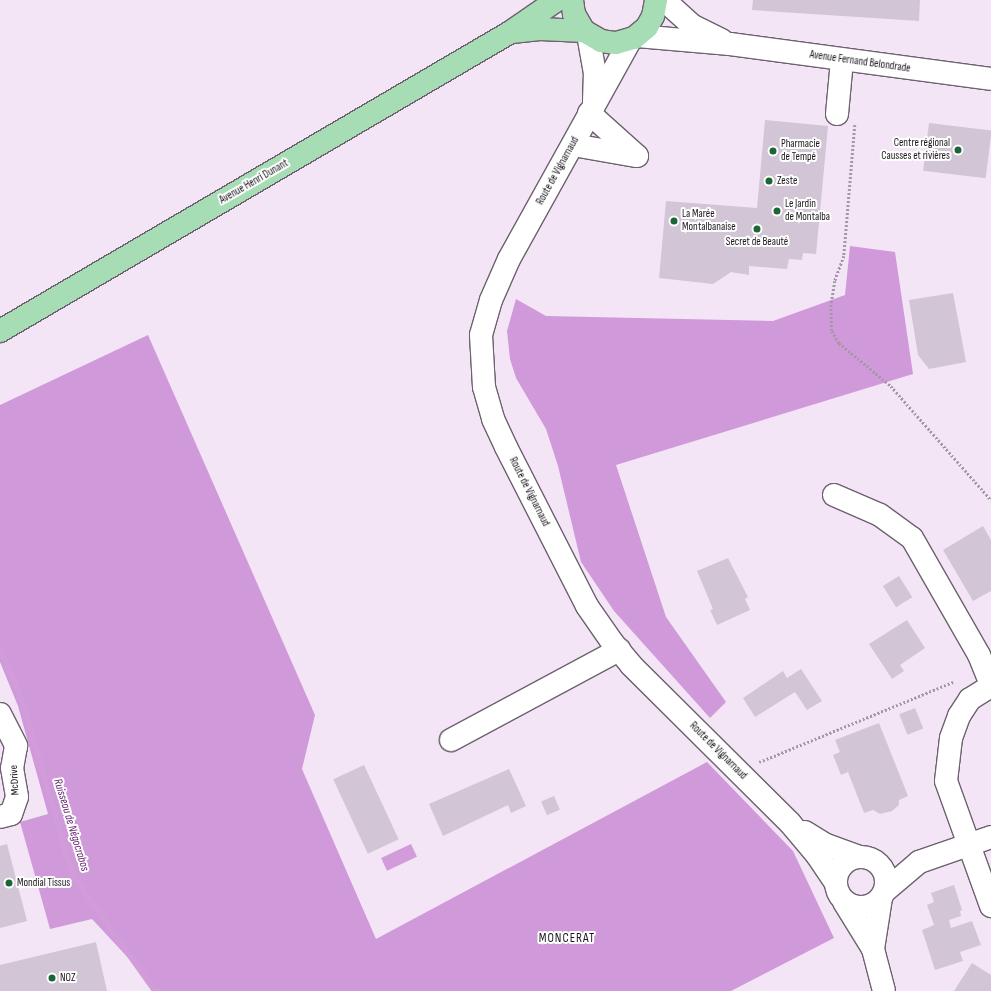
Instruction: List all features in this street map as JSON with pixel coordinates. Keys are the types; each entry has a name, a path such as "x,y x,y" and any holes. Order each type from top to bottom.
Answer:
{"main road":[{"name":"Avenue Henri Dunant","path":"0,331 509,33 557,0"},
{"path":"572,0 574,14 586,32 601,41 616,43 634,38 653,16 656,0"},
{"name":"Avenue Henri Dunant","path":"509,33 540,29 586,32"}],"street":[{"name":"Avenue Fernand Belondrade","path":"664,0 693,26 730,44"},
{"name":"Route de Vignarnaud","path":"586,32 595,72 591,108"},
{"name":"Route de Vignarnaud","path":"634,38 591,108 573,144 509,259 491,300 481,335 484,387 493,419 506,447 587,606 619,650 790,823 817,855 835,882"},
{"name":"Avenue Fernand Belondrade","path":"634,38 730,44 991,79"},
{"path":"842,60 846,118"},
{"path":"573,144 637,156 591,108"},
{"path":"834,495 880,515 912,538 978,655 991,685 970,699 959,716 947,760 946,781 991,906"},
{"path":"451,740 619,650"},
{"name":"McDrive","path":"0,719 16,746 6,760 17,797 11,814 0,817"},
{"name":"Route de Vignarnaud","path":"790,823 824,844 866,858"},
{"path":"844,902 859,908 871,905 919,862 991,837"},
{"path":"884,991 873,949 844,902 839,897 835,882 839,868 852,858 919,862"},
{"path":"866,858 883,870 886,884 873,949"}],"path":[{"path":"846,118 844,256 835,281 831,305 832,332 839,343 891,386 991,500"},
{"path":"738,770 953,682"}],"shaded area":[{"path":"850,246 895,252 913,374 616,465 666,617 726,702 710,718 614,611 581,562 558,466 546,429 516,378 510,359 507,331 516,299 546,316 773,321 845,295"},
{"path":"148,335 315,715 302,769 376,939 707,762 793,851 834,938 731,991 159,991 92,919 50,929 20,822 48,814 18,706 0,662 0,405"},
{"path":"411,844 417,857 387,871 381,858"}],"building":[{"path":"753,0 920,0 919,21 752,10"},
{"path":"765,120 828,126 816,254 803,253 802,260 789,259 787,269 749,266 749,275 731,272 713,284 659,278 666,201 757,208"},
{"name":"Centre régional Causses et rivières","path":"929,123 991,131 986,178 923,171"},
{"path":"953,293 966,362 929,369 918,355 909,300"},
{"path":"983,526 991,540 991,591 973,601 943,550"},
{"path":"728,558 748,597 745,599 750,610 717,625 710,610 713,609 697,571"},
{"path":"899,576 912,597 896,607 883,586"},
{"path":"907,620 925,648 900,665 904,671 892,679 869,644"},
{"path":"801,669 822,701 807,710 795,692 755,717 743,698 783,671 787,678"},
{"path":"915,708 923,728 907,735 899,714"},
{"path":"879,723 908,796 899,800 899,805 892,811 880,814 873,810 864,813 848,772 841,775 833,755 840,752 835,740"},
{"path":"364,765 399,839 368,854 333,779"},
{"path":"509,769 526,806 511,813 508,805 443,836 429,804"},
{"path":"554,796 560,810 547,815 541,801"},
{"name":"Mondial Tissus","path":"7,844 27,921 0,928 0,846"},
{"path":"954,885 962,910 960,911 961,916 949,920 951,928 972,921 981,945 960,952 963,961 935,970 922,930 934,925 927,905 934,902 931,893"},
{"name":"NOZ","path":"96,942 107,991 0,991 0,965"},
{"path":"972,963 991,975 991,991 954,991"}],"waterway":[{"name":"Ruisseau de Négocrabos","path":"0,648 24,706 72,874 155,991"}],"place":[{"name":"Centre régional Causses et rivières","path":"958,150"},
{"name":"Pharmacie de Tempé","path":"773,151"},
{"name":"Zeste","path":"769,181"},
{"name":"Le Jardin de Montalba","path":"777,211"},
{"name":"La Marée Montalbanaise","path":"674,221"},
{"name":"Secret de Beauté","path":"757,229"},
{"name":"Mondial Tissus","path":"9,883"},
{"name":"NOZ","path":"52,978"}],"district":[{"name":"MONCERAT","path":"567,938"}]}
